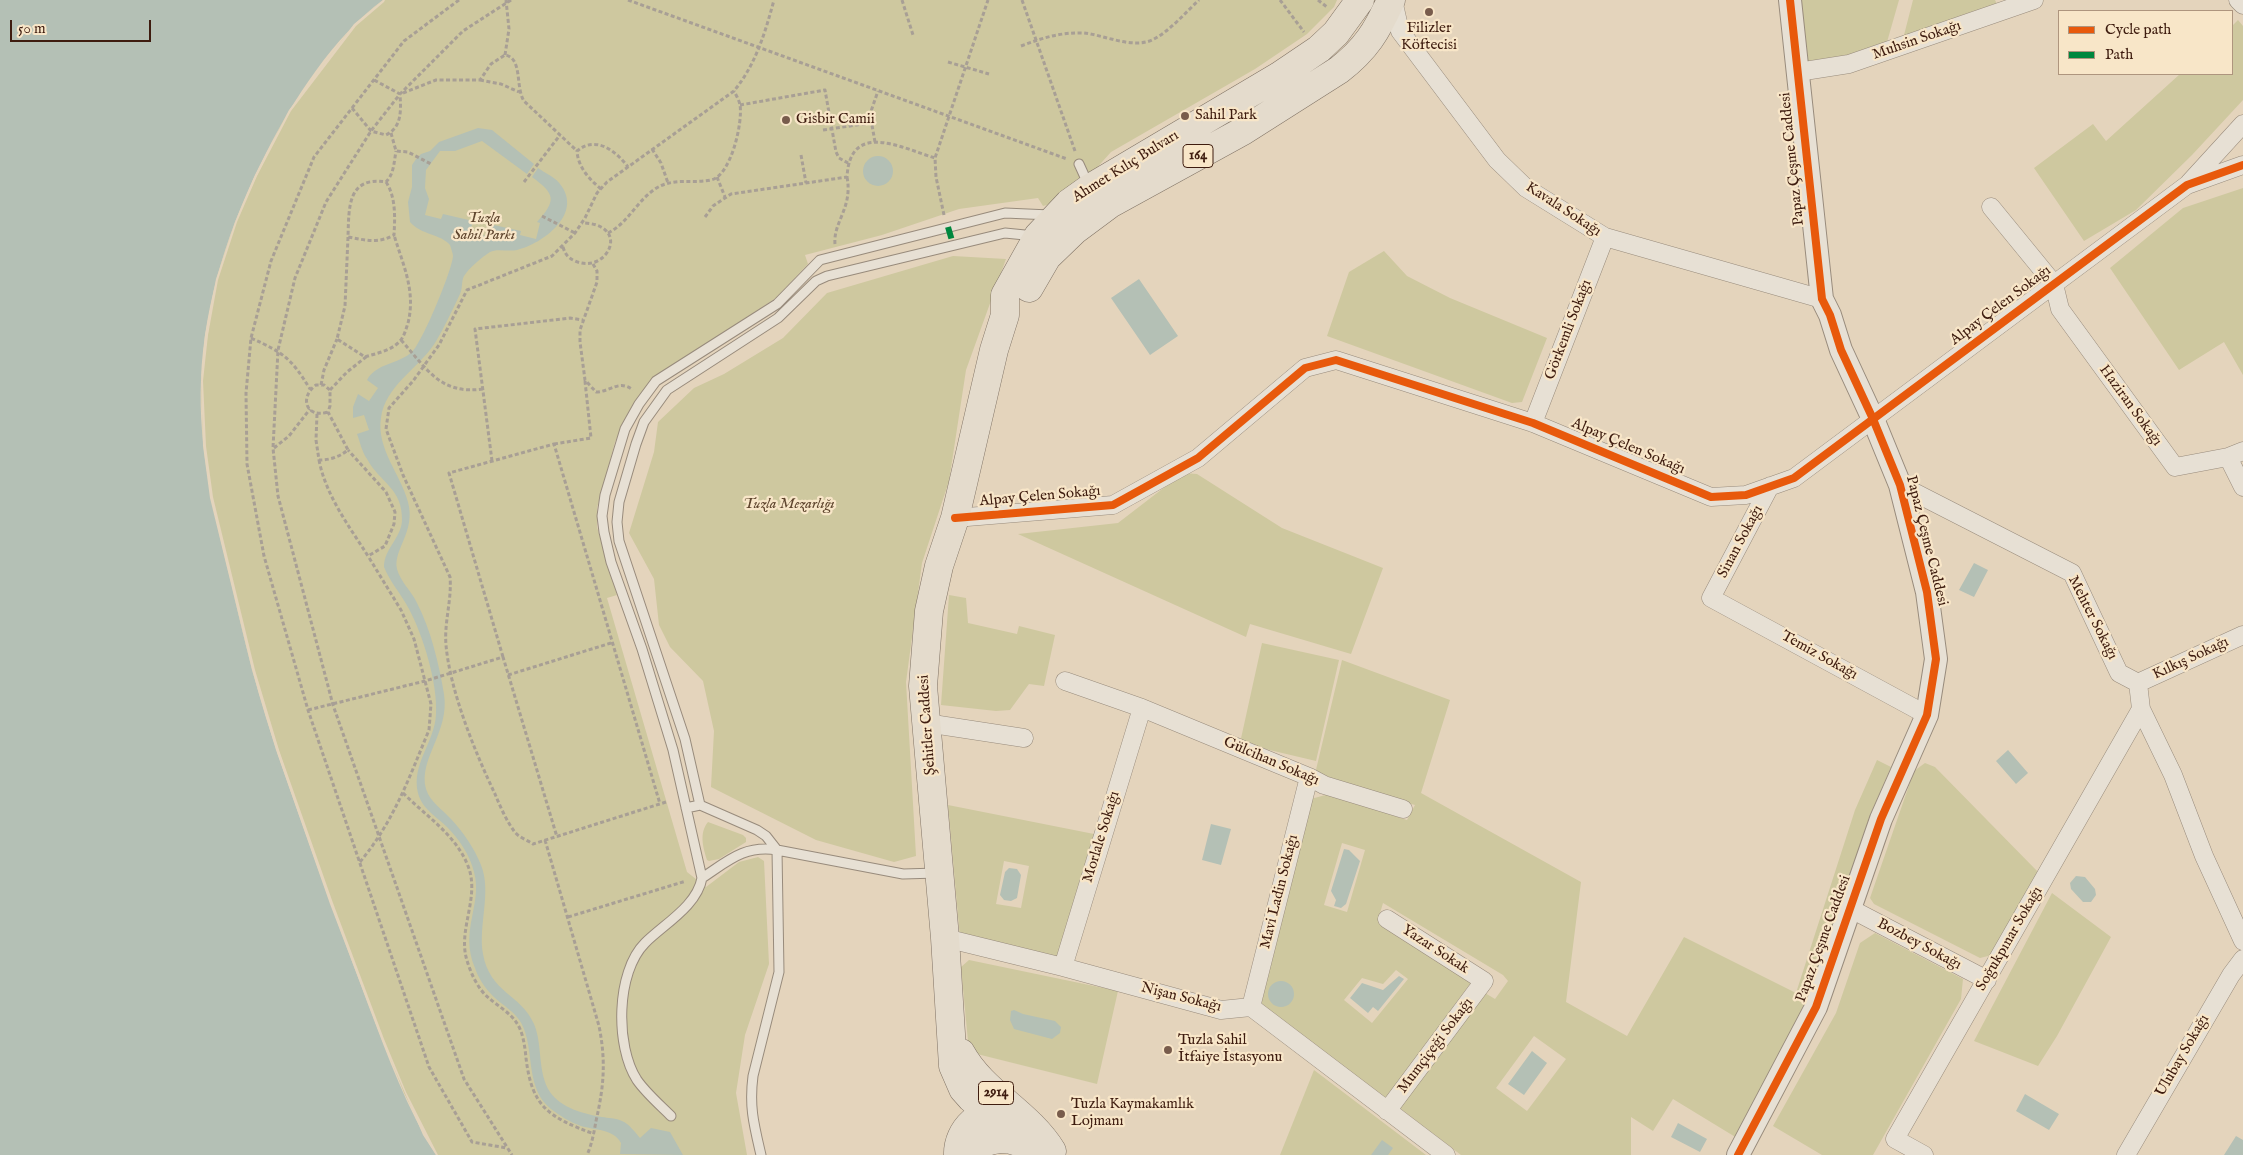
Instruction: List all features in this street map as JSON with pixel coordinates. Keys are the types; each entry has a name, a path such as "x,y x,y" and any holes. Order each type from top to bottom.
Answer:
{"main road":[{"name":"Ahmet Kılıç Bulvarı","path":"1066,223 1069,203 1084,176 1279,76 1319,49 1336,33 1360,0"},
{"name":"Ahmet Kılıç Bulvarı","path":"1005,315 1022,299 1047,258 1046,244 1066,223 1110,204 1243,131 1339,70 1354,58 1378,30 1392,0"},
{"name":"Şehitler Caddesi","path":"1005,315 994,350 955,518 939,566 929,611 923,686 940,872 953,1066 963,1088 992,1108 1030,1141 1042,1137 1054,1155"},
{"name":"Şehitler Caddesi","path":"950,1024 953,1037 964,1058 979,1078 992,1108"},
{"path":"953,1066 962,1154"},
{"path":"962,1154 965,1129 992,1108"},
{"path":"962,1154 999,1138 1030,1141"}],"street":[{"name":"Kavala Sokağı","path":"1392,0 1400,31 1497,160 1526,188 1605,237 1822,299"},
{"name":"Papaz Çeşme Caddesi","path":"1738,1155 1816,1007 1881,819 1927,715 1936,659 1927,592 1900,485 1873,419 1841,350 1830,316 1822,299 1790,0"},
{"name":"Muhsin Sokağı","path":"1798,72 1849,64 2034,0"},
{"path":"2238,0 2243,5"},
{"name":"Alpay Çelen Sokağı","path":"955,518 1113,505 1198,458 1305,368 1336,360 1533,423 1711,497 1746,494 1794,478 2187,184 2243,124"},
{"name":"Alpay Çelen Sokağı","path":"2187,184 2243,165"},
{"path":"1991,207 2054,284"},
{"name":"Görkemli Sokağı","path":"1533,423 1605,237"},
{"name":"Haziran Sokağı","path":"2054,284 2060,309 2174,467 2235,454"},
{"path":"2235,454 2243,487"},
{"name":"Mehter Sokağı","path":"1900,485 2072,573 2119,673 2138,683"},
{"name":"Sinan Sokağı","path":"1711,598 1770,486"},
{"name":"Temiz Sokağı","path":"1711,598 1927,715"},
{"name":"Kılkış Sokağı","path":"2138,683 2243,635"},
{"name":"Gülcihan Sokağı","path":"1065,682 1142,708 1309,777 1324,786 1403,809"},
{"path":"2138,683 2141,709 2173,775 2204,856 2243,940"},
{"name":"Morlale Sokağı","path":"1063,966 1142,708"},
{"name":"Soğukpınar Sokağı","path":"1924,1155 1895,1138 2141,709"},
{"path":"926,723 1024,738"},
{"name":"Mavi Ladin Sokağı","path":"1251,1007 1309,777"},
{"name":"Bozbey Sokağı","path":"1851,909 1987,980"},
{"name":"Yazar Sokak","path":"1387,919 1484,982"},
{"name":"Nişan Sokağı","path":"945,938 1063,966 1221,1010 1251,1007"},
{"name":"Ulubay Sokağı","path":"2126,1155 2221,990 2243,959"},
{"name":"Mumçiçeği Sokağı","path":"1387,1111 1484,982"},
{"path":"1251,1007 1446,1155"}],"lane":[{"path":"671,1116 644,1088 633,1072 624,1042 622,1002 627,975 637,953 693,899 701,886 702,878 673,750 642,648 611,562 602,516 604,496 625,429 639,404 656,381 777,304 820,260 1005,214 1066,223"},
{"path":"700,805 685,739 619,540 617,522 619,502 644,422 667,390 778,318 816,281 827,276 1005,232 1046,244"},
{"path":"686,808 700,805 757,830 766,836 777,850 779,972 753,1076 751,1093 751,1110 761,1155"},
{"path":"702,878 751,849 777,850 903,874 940,872"}],"path":[{"path":"459,0 404,41 314,157 271,261 252,338 246,393 247,464 264,556 308,710 429,1066 472,1142 507,1148"},
{"path":"511,0 506,1 463,31 400,94 371,131 323,210 294,278 278,350 273,448 278,496 333,705 378,839 464,1079 512,1155"},
{"path":"628,0 949,116 1084,176"},
{"path":"666,802 533,844 515,833 506,819 472,740 451,672 446,647 445,626 451,591 450,577 403,475 386,429 389,408 413,382 439,346 468,290 552,256 582,223 601,189 628,167 734,91 748,74 759,48 774,0"},
{"path":"902,0 913,35"},
{"path":"948,227 942,205 935,158 988,0"},
{"path":"1022,0 1084,176"},
{"path":"1021,46 1036,40 1067,33 1099,35 1140,42 1151,41 1163,34 1199,0"},
{"path":"1280,0 1309,39"},
{"path":"505,55 509,29 506,1"},
{"path":"480,80 491,64 505,55 511,56 515,61 519,92 533,111 577,151 582,167 601,189"},
{"path":"948,62 988,74"},
{"path":"374,80 400,94 436,80 480,80 501,84 519,92"},
{"path":"740,105 825,90 836,152 839,158 848,163"},
{"path":"608,233 620,226 640,201 656,188 680,181 712,180 727,166 733,152 739,124 740,105 734,91"},
{"path":"875,142 870,123 870,114 878,91"},
{"path":"352,108 371,131 386,135 399,122 401,110 400,94"},
{"path":"823,130 870,123"},
{"path":"386,182 393,170 396,151 390,133"},
{"path":"524,182 560,135"},
{"path":"837,256 835,239 848,201 850,189 847,178 848,163 859,147 875,142 892,143 935,158"},
{"path":"577,151 582,146 590,144 607,147 621,158 628,167"},
{"path":"652,150 661,164 668,183"},
{"path":"396,151 408,152 431,164"},
{"path":"800,155 806,183"},
{"path":"717,177 725,197"},
{"path":"705,217 713,206 731,194 847,178"},
{"path":"321,385 324,370 337,339 344,306 349,212 352,197 358,186 367,181 386,182"},
{"path":"368,556 385,546 394,524 395,512 386,492 348,450 328,412 330,390 347,372 367,356 391,348 401,340 409,320 410,289 394,235 393,198 391,189 386,182"},
{"path":"542,216 574,233"},
{"path":"562,246 570,259 581,264 593,264 604,259 609,251 608,233 602,227 582,223"},
{"path":"348,237 373,241 384,240 394,235"},
{"path":"557,836 448,473 554,444 591,438 580,342 583,320 597,282 597,271 593,264"},
{"path":"492,461 475,329 570,318 583,320"},
{"path":"252,338 278,350 297,367 310,389"},
{"path":"337,339 367,356"},
{"path":"401,340 438,380 453,389 470,391 483,389"},
{"path":"585,380 596,392 604,392 618,385 628,386 634,391"},
{"path":"328,412 317,414 310,409 306,397 310,389 316,385 321,385 330,390"},
{"path":"273,448 289,436 310,409"},
{"path":"317,414 316,440 324,480 336,505 408,625 419,653 429,690 431,717 429,730 404,793 378,839 360,862"},
{"path":"554,444 611,643 660,804"},
{"path":"319,460 342,455 348,450"},
{"path":"508,675 611,643"},
{"path":"308,710 333,705 503,658"},
{"path":"404,793 444,830 458,848 469,867 472,888 464,934 466,957 475,980 482,990 516,1021 522,1038 528,1075 536,1099 559,1120 594,1134"},
{"path":"545,840 599,1026 604,1050 605,1070 599,1109 587,1155"},
{"path":"568,917 686,881"}],"green space":[{"name":"Tuzla Sahil Parkı","path":"383,0 1337,0 1334,7 1307,34 1255,69 1111,152 1076,191 1062,201 1043,206 1038,198 959,209 882,235 805,255 808,264 776,298 654,378 630,410 615,442 597,508 597,527 617,595 607,598 687,872 706,887 739,862 758,857 764,861 769,964 745,1035 736,1093 747,1155 436,1155 404,1093 330,904 252,670 210,498 203,446 201,381 216,279 235,222 284,118 354,24"},
{"path":"1794,0 1899,0 1887,42 1856,56 1806,65"},
{"path":"1913,0 1995,0 1997,4 1903,39"},
{"path":"2238,20 2243,26 2243,100 2192,155 2136,210 2084,241 2034,168 2093,124 2106,141 2179,75 2233,75 2233,25"},
{"path":"2243,188 2243,375 2224,342 2179,370 2110,268 2183,208"},
{"path":"1384,251 1407,276 1450,298 1547,338 1522,402 1512,403 1327,336 1349,272"},
{"name":"Tuzla Mezarlığı","path":"953,256 1006,259 966,370 949,481 922,563 906,682 916,856 894,862 816,840 711,787 714,731 703,681 670,647 659,625 654,579 629,533 654,452 658,422 694,388 724,374 783,338 827,293"},
{"path":"1183,473 1197,474 1282,528 1383,568 1351,654 1250,624 1246,637 1018,534 1118,523"},
{"path":"949,595 966,598 968,623 1017,634 1019,626 1055,635 1044,686 1029,684 1010,710 996,711 941,705"},
{"path":"1262,643 1339,660 1316,761 1240,743"},
{"path":"1342,660 1450,700 1421,793 1581,882 1566,1002 1627,1036 1684,937 1796,993 1855,810 1877,760 1891,767 1869,818 1809,1000 1737,1138 1673,1099 1653,1131 1631,1117 1631,1155 1461,1155 1398,1107 1485,993 1495,999 1508,981 1503,975 1383,903 1378,920 1473,980 1384,1100 1258,1005 1311,799 1329,794 1407,820 1415,805 1324,780 1315,774","holes":["1342,843 1365,850 1347,912 1324,905","1396,970 1408,979 1372,1023 1344,1000 1362,978 1383,984","1534,1036 1566,1059 1527,1111 1496,1088"]},
{"path":"1925,763 1935,767 2039,873 1992,955 1980,958 1874,904 1870,898 1914,771"},
{"path":"948,805 1094,834 1057,961 960,938","holes":["1004,861 1029,866 1021,908 996,904"]},
{"path":"708,822 743,835 746,838 746,842 719,859 707,860 703,845 703,831"},
{"path":"2052,893 2111,937 2057,1036 2038,1066 1974,1041"},
{"path":"1875,933 1963,979 1961,999 1873,1155 1822,1155 1773,1126 1836,1013 1860,943"},
{"path":"969,960 1118,991 1097,1084 969,1052 961,967"},
{"path":"1314,1070 1426,1155 1280,1155"}],"shaded area":[{"path":"0,0 383,0 348,32 316,70 266,153 241,207 221,263 207,321 201,380 202,430 208,480 218,529 246,646 266,717 321,878 383,1045 416,1120 436,1155 0,1155"},
{"path":"478,128 492,130 534,164 527,174 482,141 455,151 440,151 426,170 425,188 429,199 425,215 441,219 443,214 473,221 470,232 486,236 489,224 521,231 520,235 536,239 540,223 537,222 548,208 551,198 545,188 532,177 538,168 553,177 560,184 566,195 567,206 564,216 557,226 538,241 517,250 490,252 469,270 463,278 460,294 435,343 395,387 384,407 381,418 382,440 405,492 410,513 407,531 398,554 397,569 422,613 437,659 444,694 445,708 443,721 426,767 426,789 434,802 464,835 481,865 485,886 482,932 483,954 492,977 522,1006 534,1024 537,1032 543,1076 550,1092 560,1102 573,1109 622,1121 640,1138 651,1128 670,1132 683,1155 620,1154 621,1143 614,1135 573,1123 554,1112 543,1101 534,1082 527,1039 521,1023 486,988 475,968 469,942 476,884 470,859 456,837 426,808 418,793 417,782 420,763 435,724 435,689 424,646 414,620 384,567 387,555 401,527 399,501 395,493 372,467 364,453 357,434 369,430 364,415 353,418 353,407 358,394 369,401 378,388 367,380 371,374 407,356 417,346 448,276 453,256 450,245 446,241 420,230 410,222 408,202 412,187 412,165 421,154 430,151 439,142"},
{"path":"878,156 884,157 892,165 892,177 884,185 878,186 872,185 864,177 863,171 864,165 872,157"},
{"path":"1139,279 1178,336 1150,355 1111,298"},
{"path":"1974,563 1988,570 1974,597 1959,590"},
{"path":"2008,750 2028,773 2016,784 1996,761"},
{"path":"1211,824 1231,829 1221,865 1202,860"},
{"path":"1344,849 1349,850 1360,861 1346,904 1341,908 1334,906 1336,900 1331,891"},
{"path":"1009,868 1017,869 1021,875 1017,898 1011,901 1004,900 1000,895 1005,872"},
{"path":"2076,876 2085,877 2095,889 2096,895 2091,902 2083,902 2071,889 2070,883"},
{"path":"1399,976 1404,979 1378,1011 1373,1007 1368,1013 1350,998 1362,983 1383,990"},
{"path":"1281,981 1290,985 1294,994 1290,1003 1281,1007 1272,1003 1268,994 1272,985"},
{"path":"1014,1010 1023,1014 1055,1021 1061,1027 1060,1033 1052,1039 1014,1029 1010,1020 1011,1011"},
{"path":"1532,1051 1547,1063 1524,1095 1508,1084"},
{"path":"2025,1094 2059,1114 2049,1130 2016,1111"},
{"path":"1678,1123 1707,1139 1700,1152 1671,1137"},
{"path":"2236,1136 2243,1140 2243,1155 2224,1155"},
{"path":"1382,1140 1393,1148 1388,1155 1371,1155"}],"pier":[{"path":"385,0 384,2 356,26 291,111 257,176 237,222 218,280 208,335 203,381 206,446 213,497 255,670 279,750 384,1039 406,1092 438,1155 436,1155 423,1135 382,1040 330,904 276,750 252,670 210,498 203,446 201,381 205,335 216,279 235,222 255,175 289,110 354,24"}],"marked path":[{"path":"948,227 953,244"}],"cycle path":[{"path":"1738,1155 1816,1007 1881,819 1927,715 1936,659 1927,592 1900,485 1873,419 1841,350 1830,315 1822,299 1790,0"},
{"path":"955,518 1113,505 1198,458 1305,368 1336,360 1533,423 1711,497 1746,495 1794,478 2187,185 2243,165"}],"place":[{"name":"Filizler Köftecisi","path":"1429,12"},
{"name":"Sahil Park","path":"1185,116"},
{"name":"Gisbir Camii","path":"786,120"},
{"name":"Tuzla Sahil İtfaiye İstasyonu","path":"1168,1050"},
{"name":"Tuzla Kaymakamlık Lojmanı","path":"1061,1114"}]}
